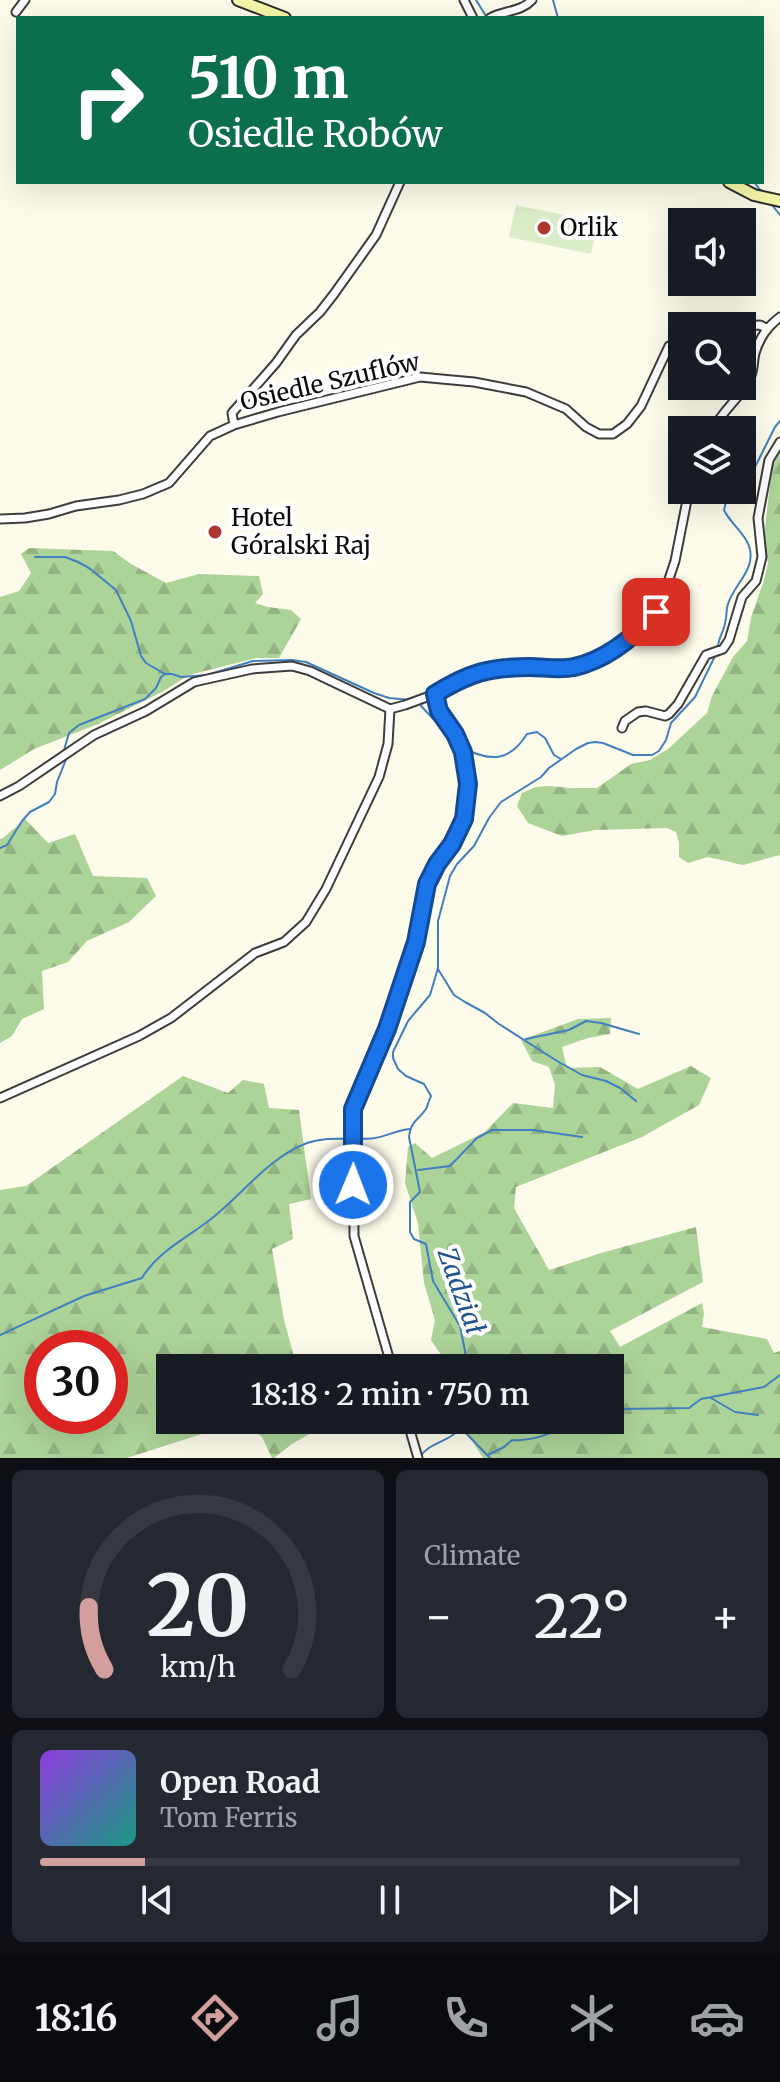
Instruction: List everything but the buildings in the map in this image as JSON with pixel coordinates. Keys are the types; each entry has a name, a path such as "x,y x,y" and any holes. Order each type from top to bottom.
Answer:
{"street":[{"path":"16,12 25,0"},
{"path":"238,0 280,16"},
{"path":"496,16 526,7 532,0"},
{"path":"234,425 232,413 296,335 320,312 376,235 399,184"},
{"path":"733,184 754,195 778,200"},
{"path":"721,416 750,378 754,355 766,328 780,317"},
{"path":"756,325 766,328"},
{"name":"Osiedle Szuflów","path":"0,519 37,516 143,494 169,483 210,436 234,425 420,377 474,382 526,392 566,409 599,434 613,434 627,424 641,406 668,348"},
{"path":"622,728 625,721 638,712 669,714 706,655 726,646 742,597 756,581 762,557 758,518 769,460 780,442"},
{"path":"0,796 94,735 146,711 194,682 252,669 292,666 310,671 390,709 435,694 478,671 521,667 572,668 615,648 642,628 656,612 675,561 686,504"},
{"path":"388,1354 354,1236 353,1109 387,1029 416,942 427,884 464,819 468,784 463,752 442,717 435,694"},
{"path":"0,1098 139,1036 171,1018 255,953 284,942 306,922 326,889 379,777 388,744 390,709"},
{"path":"411,1434 418,1458"}],"green space":[{"name":"Orlik","path":"516,205 598,222 591,254 509,237"},
{"path":"780,449 780,855 743,865 708,857 688,863 679,857 676,832 667,828 595,830 562,836 528,823 517,806 522,793 549,786 597,788 631,764 650,760 668,749 707,713 712,696 733,657 747,641 764,580 768,563 765,528 772,468"},
{"path":"29,548 113,551 166,583 199,574 259,576 263,594 255,603 291,610 301,619 279,658 256,658 189,675 98,724 34,749 0,770 0,597 19,591 31,573 21,554"},
{"path":"25,819 48,843 75,834 93,876 147,878 156,896 129,922 87,941 68,962 42,971 44,1009 22,1019 12,1036 0,1043 0,839"},
{"path":"611,1018 610,1034 562,1047 567,1068 600,1067 638,1089 691,1066 711,1078 699,1105 642,1137 516,1187 514,1208 549,1270 696,1227 703,1282 610,1331 620,1347 702,1303 702,1327 767,1339 774,1353 780,1351 780,1458 483,1458 468,1434 624,1434 624,1354 440,1354 431,1340 435,1320 424,1283 418,1223 405,1183 408,1147 415,1143 432,1158 485,1132 513,1103 553,1108 555,1085 549,1067 532,1061 521,1040 578,1019"},
{"path":"183,1076 228,1093 243,1080 264,1084 269,1108 299,1110 311,1199 289,1204 293,1239 272,1249 293,1354 156,1354 156,1434 202,1434 127,1458 0,1458 0,1190 26,1186"},
{"path":"258,1434 310,1434 274,1458"}],"waterway":[{"path":"476,0 486,16"},
{"path":"553,0 557,16"},
{"path":"756,184 761,191"},
{"path":"772,205 780,215"},
{"name":"Zadział","path":"756,465 780,421"},
{"name":"Zadział","path":"718,646 728,604 747,569 751,554 747,541 724,510 726,504"},
{"path":"35,557 65,557 78,562 116,590 131,621 141,656 146,663 165,674"},
{"name":"Zadział","path":"465,1354 460,1326 433,1281 426,1244 414,1239 410,1232 410,1202 420,1192 409,1137 413,1124 426,1109 431,1096 424,1084 398,1069 393,1058 408,1021 430,995 438,968 438,921 450,876 474,846 501,802 541,777 576,749 595,742 633,755 652,755 659,751 671,723 695,697 715,656"},
{"path":"64,750 69,733 79,725 145,699 165,674 181,677 207,675 253,661 306,662 374,693 411,700"},
{"path":"421,706 456,743"},
{"path":"465,749 484,756 500,756 514,750 527,734 537,732 545,738 554,755 561,759"},
{"path":"0,848 7,845 30,812 49,802 55,794 67,757"},
{"path":"438,969 454,995 557,1061 582,1075 620,1088 636,1101"},
{"path":"526,1039 569,1030 586,1021 639,1034"},
{"path":"0,1335 84,1296 142,1278 165,1252 211,1219 268,1167 293,1150 315,1141 375,1138 410,1129"},
{"path":"418,1170 450,1166 477,1138 492,1130 533,1130 582,1137"},
{"path":"624,1409 689,1408 701,1399 764,1387 780,1375"},
{"path":"711,1398 735,1412 758,1415"},
{"path":"420,1457 454,1434"},
{"name":"Zadział","path":"467,1434 490,1458"},
{"path":"488,1455 512,1440 548,1434"}],"place":[{"name":"Orlik","path":"544,228"},
{"name":"Hotel Góralski Raj","path":"215,532"}],"route":[{"path":"353,1185 353,1109 387,1029 416,942 427,884 464,819 468,784 463,752 439,711 435,694 478,671 521,667 572,668 586,663 615,648 642,628 656,612"}]}
